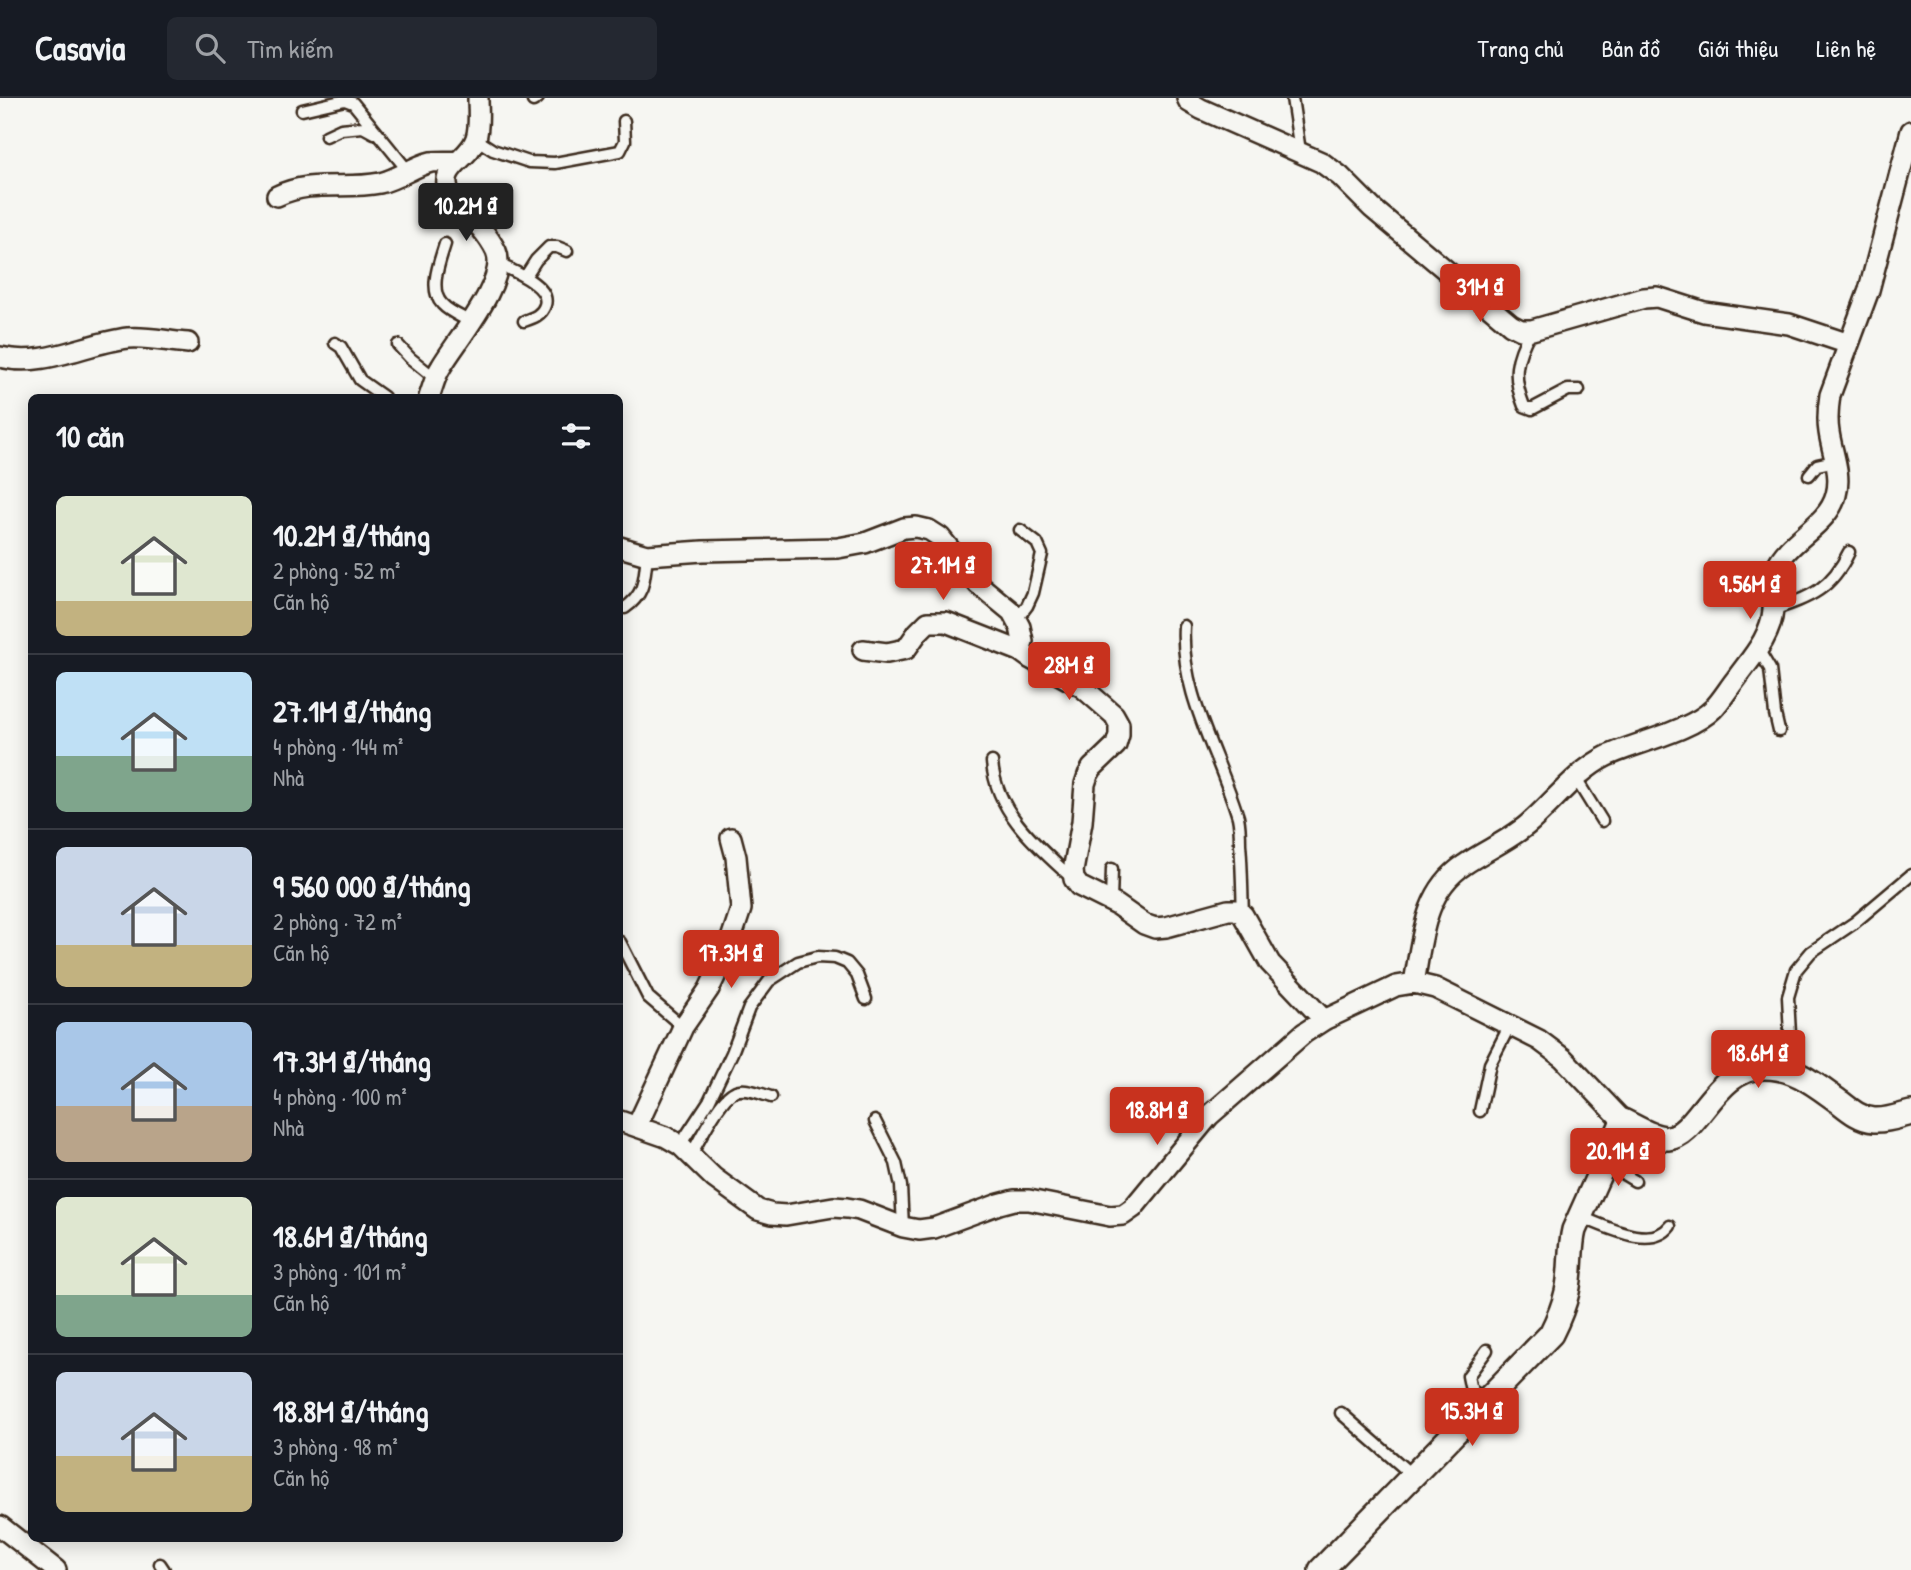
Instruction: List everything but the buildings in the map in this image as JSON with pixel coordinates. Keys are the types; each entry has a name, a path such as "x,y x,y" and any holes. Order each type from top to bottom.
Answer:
{"street":[{"path":"432,388 440,367 479,311 496,276 498,264 497,253 486,235 451,196 446,180 449,171 476,139 478,98"},
{"path":"1187,98 1201,109 1321,162 1511,325 1521,330 1532,330 1644,298 1657,297 1704,312 1789,324 1849,344"},
{"path":"1414,983 1425,921 1433,900 1445,881 1462,866 1527,825 1576,779 1601,760 1703,717 1715,707 1758,649 1770,627 1776,568 1784,556 1828,512 1836,496 1838,478 1828,430 1830,395 1868,290 1911,131"},
{"path":"277,196 307,186 377,183 430,162 458,162"},
{"path":"0,356 12,359 41,358 128,338 188,343"},
{"path":"623,548 647,555 845,547 866,543 904,528 929,530 940,537 978,584 1012,612 1017,619 1023,641 1020,651"},
{"path":"863,650 887,653 906,649 928,622 946,622 1020,651 1082,687 1114,715 1119,724 1119,735 1115,745 1092,768 1085,784 1082,822 1073,871 1079,886 1111,902 1144,925 1155,928 1228,909 1237,910 1243,915 1270,963 1324,1020"},
{"path":"731,838 736,857 741,909 726,954 709,989 683,1027 628,1124 666,1138 685,1150 725,1186 758,1209 772,1214 786,1215 847,1208 919,1230 933,1228 1013,1200 1029,1200 1110,1216 1123,1215 1133,1208 1209,1116 1304,1033 1324,1020 1395,986 1414,983 1435,988 1539,1040 1563,1058 1623,1121 1655,1135 1669,1138 1682,1132 1726,1082 1743,1070 1763,1067 1786,1069 1807,1078 1855,1114 1871,1120 1887,1120 1911,1113"},
{"path":"1321,1570 1551,1334 1568,1291 1574,1230 1623,1121"},
{"path":"0,1526 56,1570"}],"lane":[{"path":"1292,98 1300,151"},
{"path":"302,110 345,100 353,103 409,172"},
{"path":"476,139 493,150 529,162 555,163 620,151 625,141 624,121"},
{"path":"326,136 341,129 363,127 378,134"},
{"path":"445,244 437,272 435,292 441,304 471,322"},
{"path":"525,276 549,247 567,250"},
{"path":"498,264 525,276 546,298 541,313 524,321"},
{"path":"1532,330 1521,349 1516,381 1524,407 1532,409 1568,390 1579,390"},
{"path":"335,343 341,347 360,380 380,394"},
{"path":"398,345 432,388"},
{"path":"1809,475 1817,465 1835,461"},
{"path":"1017,619 1033,593 1042,554 1037,543 1020,530"},
{"path":"1773,610 1806,598 1824,587 1841,568 1849,552"},
{"path":"623,608 635,600 641,592 647,555"},
{"path":"1184,626 1186,670 1202,724 1239,821 1243,915"},
{"path":"1758,649 1770,669 1779,731"},
{"path":"992,762 993,777 1004,803 1026,835 1074,879"},
{"path":"1576,779 1602,821"},
{"path":"1111,902 1112,869"},
{"path":"1792,1072 1788,997 1796,970 1811,952 1854,923 1911,875"},
{"path":"623,948 648,997 683,1027"},
{"path":"685,1150 732,1053 749,1008 769,981 799,962 817,957 835,958 847,964 857,975 866,999"},
{"path":"1480,1111 1490,1064 1510,1025"},
{"path":"685,1150 733,1092 752,1091 771,1097"},
{"path":"874,1121 896,1163 901,1186 903,1227"},
{"path":"1605,1163 1635,1181"},
{"path":"1581,1217 1639,1237 1650,1238 1666,1232 1670,1226"},
{"path":"1483,1406 1470,1386 1468,1376 1487,1350"},
{"path":"1341,1413 1414,1476"}]}
